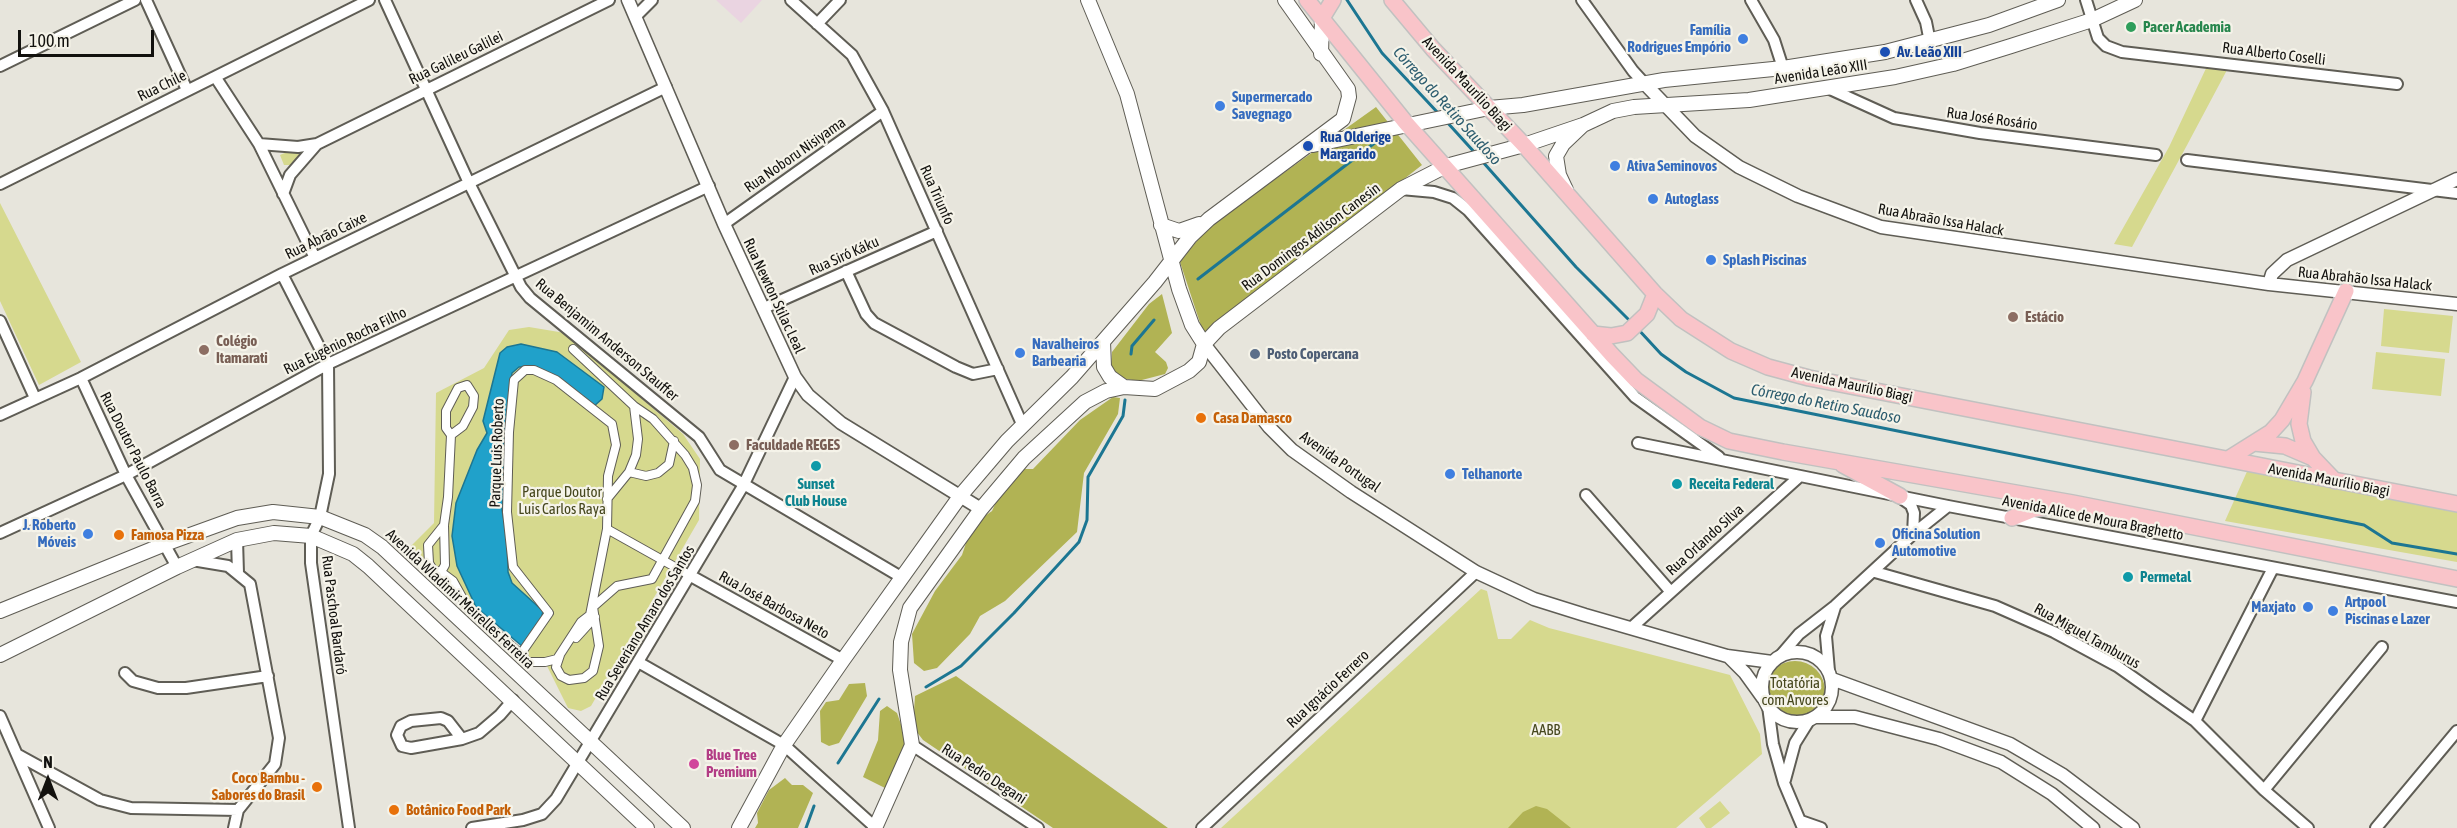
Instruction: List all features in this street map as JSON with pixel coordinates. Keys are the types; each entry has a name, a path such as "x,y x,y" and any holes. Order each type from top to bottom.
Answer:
{"main road":[{"name":"Avenida Portugal","path":"1088,0 1127,94 1171,262 1192,325 1204,344"},
{"path":"739,828 784,746 961,495 1022,424 1072,377 1190,237 1209,219 1343,119 1349,97 1348,89 1321,54 1285,0"},
{"path":"1307,0 1406,123 1593,334 1636,380 1700,427 1730,441 2073,503 2457,579"},
{"path":"1321,54 1322,18 1333,0"},
{"name":"Avenida Maurílio Biagi","path":"1392,0 1432,49 1567,192 1655,294 1703,335 1731,351 1768,367 1809,378 2457,504"},
{"name":"Avenida Leão XIII","path":"1308,146 1406,123 1489,108 1523,105 1644,83 1783,68 1930,42 1989,25 2058,0"},
{"name":"Avenida Leão XIII","path":"1567,192 1559,175 1556,156 1563,144 1584,125 1613,111 1663,105 1749,100 1830,89 1953,64 2092,20 2135,0"},
{"name":"Rua Domingos Adilson Canesin","path":"1124,387 1155,389 1173,381 1199,362 1204,344 1219,328 1401,189 1446,166 1524,145 1584,125"},
{"path":"1161,225 1171,231 1179,231 1209,219"},
{"path":"1506,253 1528,261"},
{"path":"2228,459 2254,443 2282,420 2305,381 2346,291"},
{"path":"1593,334 1611,336 1627,333 1647,314 1655,294"},
{"path":"1103,342 1104,367 1110,377 1124,387"},
{"path":"2305,381 2299,424 2303,441 2313,458 2335,481"},
{"path":"876,828 912,745 900,670 904,624 910,608 981,509 1024,458 1085,402 1106,391 1124,387"},
{"path":"1022,424 1029,439 1024,458"},
{"path":"2254,443 2285,446 2313,458"},
{"path":"1830,458 1900,496"},
{"path":"2012,518 2034,509 2073,503"},
{"name":"Avenida Wladimir Meirelles Ferreira","path":"0,611 209,527 254,514 273,512 320,517 365,536 382,547 683,828"},
{"path":"0,655 177,567 237,540 274,533 311,537 353,554 368,566 647,828"}],"street":[{"path":"0,66 135,0"},
{"path":"146,0 187,90"},
{"name":"Rua Chile","path":"0,184 369,0"},
{"name":"Rua Benjamim Anderson Stauffer","path":"385,0 469,183 516,277 530,298 699,437 720,470 743,486 901,577"},
{"name":"Rua Galileu Galilei","path":"259,144 298,147 317,144 426,88 609,0"},
{"name":"Rua Newton Stilac Leal","path":"628,0 710,186 724,224 795,377 808,395 841,423 981,509"},
{"path":"636,15 652,0"},
{"name":"Rua Triunfo","path":"791,0 852,55 883,111 1022,424"},
{"path":"817,24 840,0"},
{"name":"Rua Abraão Issa Halack","path":"1582,0 1633,71 1695,136 1739,167 1798,196 1881,227 2269,284"},
{"path":"1751,0 1774,40 1783,68"},
{"path":"1916,0 1926,22 1930,42"},
{"name":"Rua Alberto Coselli","path":"2086,0 2098,38 2106,46 2122,51 2397,84"},
{"path":"216,78 259,144 315,258"},
{"name":"Rua Abrão Caixe","path":"0,415 81,378 282,274 666,87"},
{"name":"Rua José Rosário","path":"1830,89 1894,118 1980,133 2156,155"},
{"name":"Rua Noboru Nisiyama","path":"724,224 883,111"},
{"name":"Rua Galileu Galilei","path":"283,194 290,175 317,144"},
{"path":"2187,160 2457,193"},
{"path":"1446,166 1465,208"},
{"path":"2269,284 2272,274 2287,260 2429,190 2457,179"},
{"name":"Rua Eugênio Rocha Filho","path":"0,533 126,476 328,364 710,186"},
{"path":"1401,189 1434,192 1453,198 1465,208 1635,397 1724,460"},
{"name":"Rua Siró Káku","path":"764,308 937,231"},
{"path":"846,271 866,315 874,323 973,374 998,369"},
{"name":"Rua Paschoal Bardaró","path":"282,274 328,364 329,474 320,517 311,537 311,563 349,828"},
{"name":"Rua Abrahão Issa Halack","path":"2269,284 2457,304"},
{"path":"1,324 35,398"},
{"name":"Avenida Portugal","path":"1204,344 1269,427 1292,450 1351,492 1476,573 1534,599 1727,656 1776,659"},
{"path":"557,659 556,667 561,676 569,680 584,678 593,671 598,646 593,607 617,586 652,579 661,558 695,501 697,485 693,468 674,441 653,419 634,406 573,349"},
{"name":"Parque Luis Roberto","path":"520,655 549,613 518,576 512,559 507,512 509,432 514,380 525,370 543,373 556,380 612,424 615,445 608,476 607,529 593,607 590,615 582,622 557,659"},
{"name":"Rua Severiano Amaro dos Santos","path":"472,828 523,820 542,814 556,799 743,486 795,377"},
{"name":"Rua Doutor Paulo Barra","path":"81,378 126,476 177,567"},
{"path":"441,572 445,565 444,525 448,497 451,435 446,428 446,411 458,388 467,385 474,396 473,406 463,426 451,435"},
{"path":"607,499 629,472 636,455 638,439 634,406"},
{"path":"629,472 646,476 658,474 669,464 674,441"},
{"path":"1638,443 1724,460"},
{"name":"Avenida Alice de Moura Braghetto","path":"1724,460 1948,506 2457,602"},
{"name":"Rua Orlando Silva","path":"1631,628 1800,476"},
{"path":"1586,495 1670,591"},
{"path":"1900,496 1911,505 1914,513 1913,534"},
{"path":"1821,828 1802,825 1784,783 1773,744 1762,680 1776,659 1799,634 1875,572 1913,534 1948,506"},
{"path":"444,525 428,545 429,563 433,570 441,572 453,581 468,608 520,655 532,661 545,662 557,659 595,617"},
{"path":"607,529 691,576"},
{"path":"237,540 238,573"},
{"path":"192,560 221,564 238,573 253,590 279,738 279,751 275,764 238,810 234,828"},
{"path":"2195,722 2273,568"},
{"name":"Rua Miguel Tamburus","path":"1875,572 1995,606 2054,632 2117,666 2195,722 2264,790 2308,828"},
{"name":"Rua Ignácio Ferrero","path":"1202,828 1476,573"},
{"name":"Rua José Barbosa Neto","path":"691,576 843,660"},
{"path":"1784,783 1795,743 1813,718 1822,711 1831,696 1826,636 1835,606"},
{"path":"2264,790 2382,647"},
{"path":"1776,659 1803,652 1814,655 1831,675 2010,744 2063,775 2133,828"},
{"name":"Avenida Portugal","path":"1727,656 1745,673 1766,703"},
{"path":"638,662 784,746 876,828"},
{"path":"125,673 133,681 158,688 186,688 268,676"},
{"path":"462,739 448,721 441,718 411,721 401,726 397,735 402,746 411,748 462,739 478,733 500,715 513,700"},
{"path":"1766,703 1787,720 1855,717 1939,739 2001,762 2052,795 2092,828"},
{"path":"0,716 49,828"},
{"path":"2376,828 2457,731"},
{"path":"2001,762 2010,744"},
{"name":"Rua Pedro Degani","path":"912,745 1038,828"},
{"path":"18,755 100,800 131,808 238,810"}],"shaded area":[{"path":"716,0 762,0 741,23"}],"green space":[{"path":"2209,62 2227,70 2132,247 2114,244 2169,147"},
{"path":"1376,107 1422,165 1204,335 1180,262 1208,227"},
{"path":"292,150 304,151 291,165 284,165 280,155"},
{"path":"0,203 81,362 39,385 0,301"},
{"path":"1162,294 1172,333 1155,352 1166,362 1168,368 1165,374 1138,381 1121,378 1111,367 1112,352 1149,304"},
{"path":"2384,309 2453,316 2449,353 2381,346"},
{"name":"Parque Doutor Luis Carlos Raya","path":"529,327 565,333 683,434 700,459 699,520 591,706 581,711 568,708 545,662 520,655 525,646 404,553 434,523 436,393 484,368 509,330"},
{"path":"2376,352 2445,359 2441,396 2372,389"},
{"path":"1113,397 1120,398 1118,414 1084,473 1077,532 1005,601 980,616 970,634 937,668 924,671 914,663 912,634 935,591 962,555 967,540 979,520 992,511 1001,491 1023,469 1033,469 1080,420"},
{"path":"2249,467 2457,508 2457,562 2225,521"},
{"name":"AABB","path":"1481,589 1487,591 1498,639 1511,639 1530,620 1549,628 1730,675 1760,734 1762,754 1676,828 1221,828"},
{"name":"Totatória com Arvores","path":"1795,661 1812,666 1820,674 1825,691 1820,708 1812,716 1795,721 1778,716 1770,708 1765,691 1770,674 1778,666"},
{"path":"956,676 1168,828 1053,828 923,740 913,727 915,696"},
{"path":"865,683 867,696 839,743 829,746 821,742 820,711 826,702 839,700 849,684"},
{"path":"887,706 897,713 904,733 904,750 885,788 863,777 878,740 880,711"},
{"path":"785,778 792,785 803,785 813,793 798,828 755,828 758,823 757,813 769,790"},
{"path":"1720,801 1730,813 1711,828 1706,828 1699,818"},
{"path":"1536,806 1547,809 1571,828 1508,828 1523,812"}],"water":[{"path":"521,344 557,352 604,387 602,399 593,407 559,380 534,366 519,367 512,373 502,454 506,469 502,510 507,536 508,572 512,583 543,611 541,620 523,647 476,607 457,566 452,536 456,503 477,450 487,433 483,421 500,353 507,347"}],"waterway":[{"name":"Córrego do Retiro Saudoso","path":"1347,0 1382,53 1439,114"},
{"name":"Córrego do Retiro Saudoso","path":"1446,121 1476,154"},
{"path":"1198,279 1385,135"},
{"name":"Córrego do Retiro Saudoso","path":"1482,161 1576,267 1630,321"},
{"path":"1131,354 1132,346 1154,320"},
{"name":"Córrego do Retiro Saudoso","path":"1637,328 1661,354 1686,372 1734,398 2364,525 2392,543 2457,554"},
{"path":"926,687 961,666 1014,613 1079,542 1087,520 1088,477 1123,416 1125,400"},
{"path":"838,763 879,699"},
{"path":"806,828 814,806"}],"place":[{"name":"Pacer Academia","path":"2131,27"},
{"name":"Família Rodrigues Empório","path":"1743,39"},
{"name":"Av. Leão XIII","path":"1885,52"},
{"name":"Supermercado Savegnago","path":"1220,106"},
{"name":"Rua Olderige Margarido","path":"1308,146"},
{"name":"Ativa Seminovos","path":"1615,166"},
{"name":"Autoglass","path":"1653,199"},
{"name":"Splash Piscinas","path":"1711,260"},
{"name":"Estácio","path":"2013,317"},
{"name":"Colégio Itamarati","path":"204,350"},
{"name":"Navalheiros Barbearia","path":"1020,353"},
{"name":"Posto Copercana","path":"1255,354"},
{"name":"Casa Damasco","path":"1201,418"},
{"name":"Faculdade REGES","path":"734,445"},
{"name":"Sunset Club House","path":"816,466"},
{"name":"Telhanorte","path":"1450,474"},
{"name":"Receita Federal","path":"1677,484"},
{"name":"J. Roberto Móveis","path":"88,534"},
{"name":"Famosa Pizza","path":"119,535"},
{"name":"Oficina Solution Automotive","path":"1880,543"},
{"name":"Permetal","path":"2128,577"},
{"name":"Maxjato","path":"2308,607"},
{"name":"Artpool Piscinas e Lazer","path":"2333,611"},
{"name":"Blue Tree Premium","path":"694,764"},
{"name":"Coco Bambu - Sabores do Brasil","path":"317,787"},
{"name":"Botânico Food Park","path":"394,810"}]}
